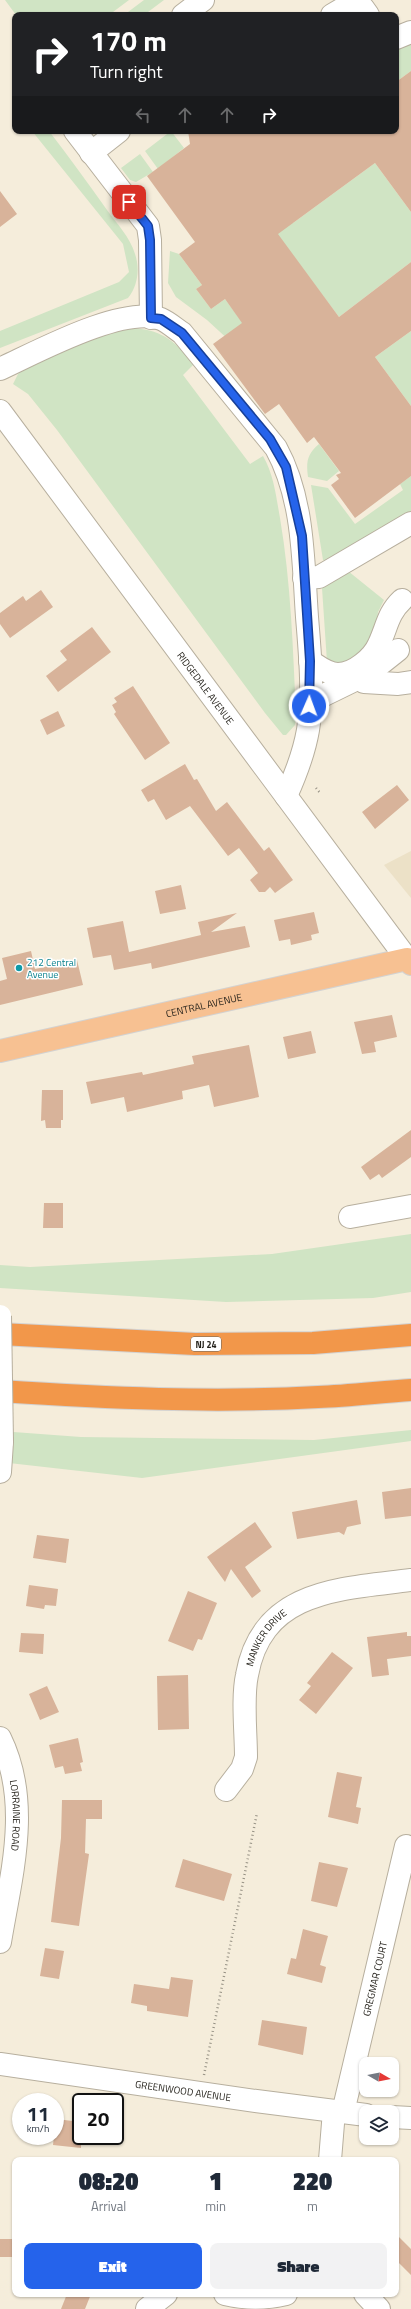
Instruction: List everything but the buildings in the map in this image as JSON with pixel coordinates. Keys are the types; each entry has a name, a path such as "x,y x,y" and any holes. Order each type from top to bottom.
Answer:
{"highway":[{"name":"NJ 24","path":"0,1334 195,1344 313,1343 411,1335"},
{"path":"0,1391 199,1399 317,1397 411,1390"}],"main road":[{"name":"CENTRAL AVENUE","path":"0,1051 409,962"}],"street":[{"path":"187,12 203,0 212,12"},
{"path":"337,12 354,2 363,8 366,12"},
{"path":"399,37 411,32"},
{"path":"77,134 148,226 150,240 151,318"},
{"path":"91,153 115,134"},
{"path":"0,369 115,320 138,317 161,319 182,333 276,448 286,467 302,536 310,661 308,729 300,765 286,796"},
{"name":"RIDGEDALE AVENUE","path":"0,411 409,962"},
{"path":"304,578 319,578 411,523"},
{"path":"310,661 325,670 338,674 357,667 374,653 393,608 402,600"},
{"path":"309,706 324,695 374,669 398,650"},
{"path":"360,677 364,682 398,684 411,682"},
{"path":"350,1217 411,1206"},
{"path":"0,1316 2,1442 0,1472"},
{"name":"MANKER DRIVE","path":"226,1790 242,1769 246,1757 246,1676 251,1657 260,1638 272,1622 288,1609 305,1599 324,1592 411,1580"},
{"name":"LORRAINE ROAD","path":"0,1738 13,1772 18,1820 0,1942"},
{"name":"GREGMAR COURT","path":"330,2157 338,2112 406,1846"},
{"name":"GREENWOOD AVENUE","path":"0,2064 359,2114"},
{"path":"399,2117 411,2118"},
{"path":"148,2309 162,2297"},
{"path":"242,2297 272,2297"},
{"path":"369,2297 379,2309"}],"path":[{"path":"316,788 321,794"},
{"path":"201,2093 257,1813"}],"shaded area":[{"path":"411,851 411,898 384,865"}],"green space":[{"path":"5,0 129,0 113,12 14,12"},
{"path":"144,0 164,0 148,12 128,12"},
{"path":"411,39 411,71 399,80 399,45"},
{"path":"34,134 51,134 71,160 130,242 137,259 138,271 134,288 128,298 0,348 0,331 119,282 129,272 123,244"},
{"path":"167,134 173,134 184,148 158,169 145,151"},
{"path":"140,154 153,172 136,182 130,180 121,168"},
{"path":"375,163 411,212 411,262 339,317 267,221 293,223"},
{"path":"170,251 179,254 202,285 196,289 211,309 225,299 261,348 244,354 207,320 176,297 168,283"},
{"path":"134,328 162,335 181,350 194,364 183,375 250,464 263,456 270,471 276,494 284,542 293,641 296,715 295,725 286,735 283,735 265,713 57,430 28,394 13,384 18,374 26,368 110,330"},
{"path":"411,331 411,406 375,357"},
{"path":"319,444 339,471 327,481 308,477 308,459 312,451"},
{"path":"411,476 411,514 325,561 323,560 311,485 328,488 355,524 403,490 400,484"},
{"path":"348,571 384,600 378,612 375,638 348,665 327,662 322,588"},
{"path":"411,1234 411,1292 373,1298 226,1302 0,1288 0,1265 30,1267 272,1254"},
{"path":"411,1430 411,1441 142,1478 0,1462 0,1431 81,1437 314,1440"}],"place":[{"name":"212 Central Avenue","path":"19,968"}],"route":[{"path":"129,202 148,226 150,240 151,318 161,319 182,333 270,439 286,467 302,536 310,661 309,706"}]}
